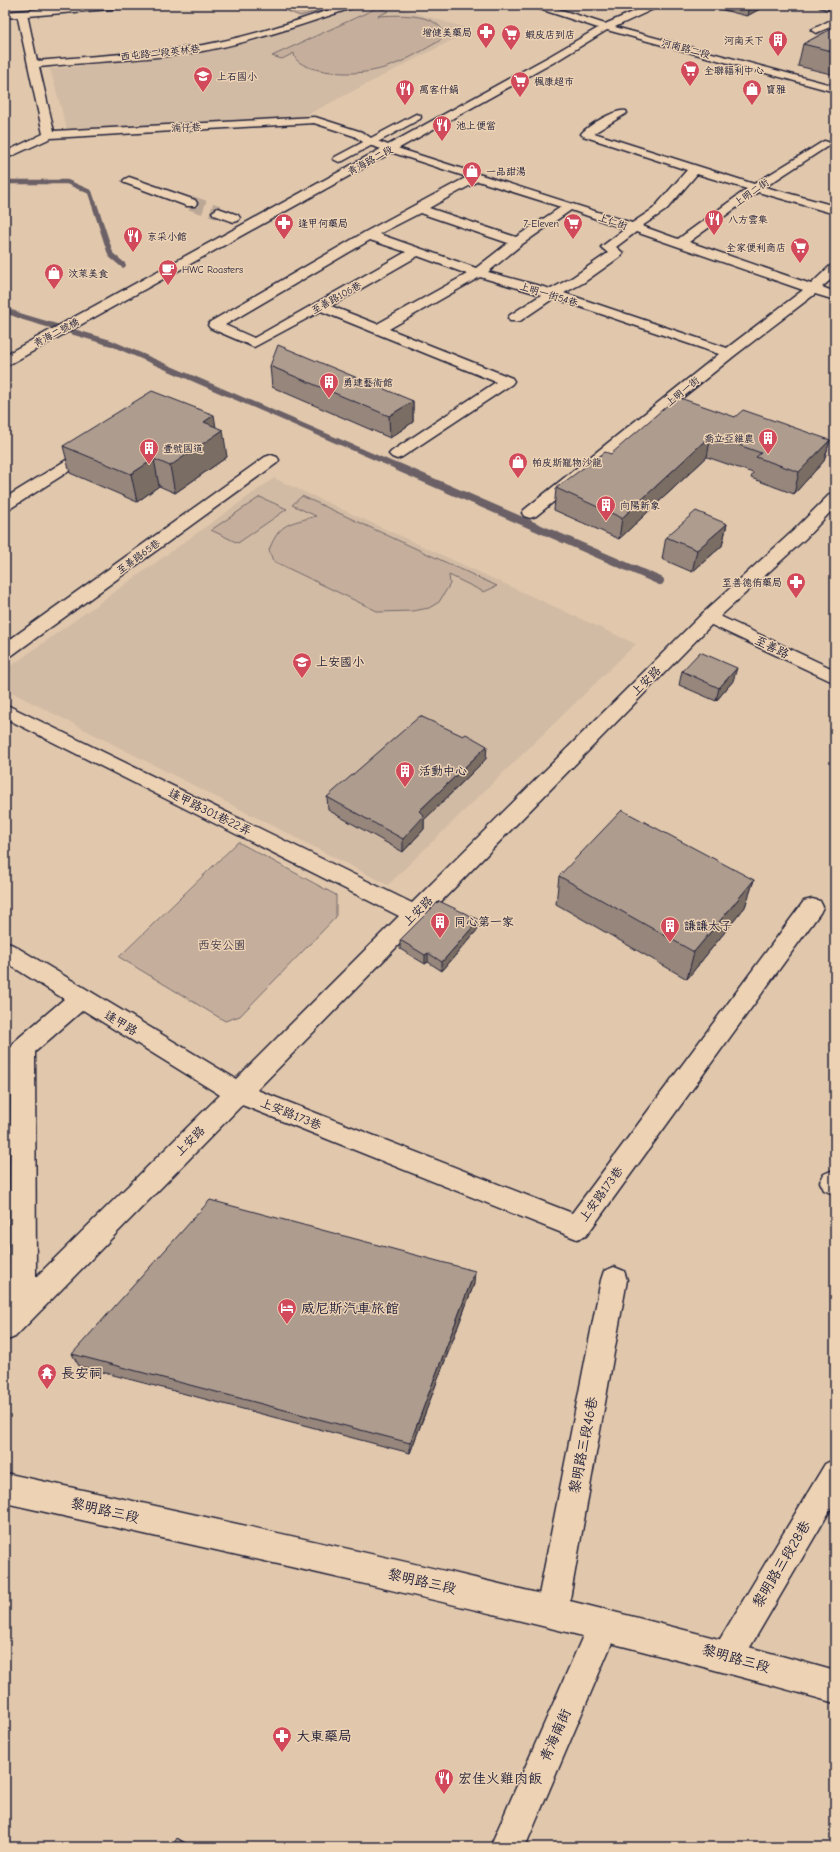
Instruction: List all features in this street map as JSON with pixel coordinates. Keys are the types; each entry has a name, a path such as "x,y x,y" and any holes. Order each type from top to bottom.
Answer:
{"street":[{"path":"5,15 121,5"},
{"name":"西屯路二段英林巷","path":"34,64 190,50 229,42 305,21 352,5"},
{"name":"河南路二段","path":"537,5 594,19 618,22 835,80"},
{"name":"河南路二段","path":"562,5 594,19 606,27 835,89"},
{"name":"青海路二段","path":"85,317 554,58 606,27 657,5"},
{"path":"823,5 835,8"},
{"path":"5,156 49,135 22,14"},
{"path":"575,29 594,19"},
{"path":"816,30 835,21"},
{"name":"青海路二段","path":"330,165 425,112"},
{"path":"622,114 592,129 587,134 694,169 835,210"},
{"name":"湳仔巷","path":"49,135 315,120 358,134 370,142 390,149"},
{"name":"上明二街","path":"680,244 757,187 824,144"},
{"name":"上仁街","path":"390,149 570,206 835,296"},
{"path":"515,318 578,280 617,254 607,247 638,224 656,213 694,169"},
{"path":"369,235 476,177"},
{"path":"129,181 191,203"},
{"path":"379,329 478,273 517,242 570,206"},
{"path":"419,209 517,242"},
{"path":"218,212 238,216 220,226"},
{"name":"上明一街54巷","path":"369,235 478,273 554,294 729,353"},
{"name":"至善路106巷","path":"369,235 215,325 254,343 418,251"},
{"name":"上明一街","path":"530,513 729,353 814,288 835,269"},
{"path":"320,306 507,381 397,454"},
{"name":"青海二號橋","path":"5,360 85,317"},
{"path":"5,505 104,442"},
{"name":"至善路65巷","path":"5,652 271,460"},
{"name":"上安路","path":"5,1328 709,617 799,535 835,498"},
{"name":"至善路","path":"709,617 835,677"},
{"name":"逢甲路301巷22弄","path":"5,710 416,914"},
{"name":"上安路173巷","path":"238,1093 577,1227 812,906"},
{"name":"逢甲路","path":"5,951 238,1093"},
{"path":"24,1310 23,1048 80,998"},
{"name":"黎明路三段46巷","path":"552,1610 614,1280"},
{"name":"黎明路三段28巷","path":"728,1655 835,1474"},
{"name":"黎明路三段","path":"5,1488 552,1610 728,1655 835,1687"},
{"name":"青海南街","path":"507,1847 604,1624"}],"shaded area":[{"name":"上石國小","path":"366,5 388,5 467,28 470,31 303,117 68,133 50,69 192,55 257,41"},
{"name":"上安國小","path":"274,478 636,644 388,885 5,689 5,670"}],"green space":[{"path":"272,5 342,5 300,16"},
{"path":"377,8 389,11 378,16 405,15 433,21 444,33 438,42 401,62 371,71 351,73 331,72 311,68 303,64 296,59 294,53 282,59 272,56"},
{"path":"302,496 497,586 484,592 449,575 450,584 439,602 429,608 413,611 379,612 273,561 269,550 277,534 292,523 316,516 292,505"},
{"path":"260,497 287,509 238,543 211,530"},
{"name":"西安公園","path":"238,842 336,895 336,917 240,1016 225,1021 119,957"}],"building":[{"path":"835,27 835,52 803,44"},
{"path":"278,345 413,401 389,416 270,366"},
{"path":"152,391 214,415 204,422 223,430 170,466 154,459 131,474 63,446"},
{"path":"677,397 735,417 743,410 830,440 799,472 756,457 761,453 711,435 622,518 556,488 605,452 611,454"},
{"path":"696,511 727,524 697,550 666,537"},
{"path":"700,652 737,668 719,688 682,671"},
{"name":"活動中心","path":"420,716 463,736 466,734 487,746 419,811 424,816 403,839 327,797"},
{"name":"謙謙太子","path":"622,810 754,880 694,952 559,876"},
{"name":"同心第一家","path":"439,901 479,920 442,962 428,953 425,955 400,940"},
{"name":"威尼斯汽車旅館","path":"210,1200 475,1271 410,1443 72,1354"},
{"path":"177,1838 189,1847 172,1847"}],"waterway":[{"path":"5,182 67,182 90,192 94,204"},
{"path":"94,203 111,255 123,265"},
{"path":"5,310 23,317 111,343 400,468"},
{"path":"398,467 660,581"}],"tunnel":[{"path":"193,204 191,203 218,212"}],"place":[{"name":"增健美藥局","path":"486,49"},
{"name":"蝦皮店到店","path":"511,51"},
{"name":"河南天下","path":"778,57"},
{"name":"全聯福利中心","path":"690,87"},
{"name":"上石國小","path":"203,93"},
{"name":"楓康超市","path":"520,98"},
{"name":"萬客什鍋","path":"405,106"},
{"name":"寶雅","path":"752,106"},
{"name":"池上便當","path":"442,142"},
{"name":"一品甜湯","path":"472,188"},
{"name":"八方雲集","path":"714,236"},
{"name":"逢甲何藥局","path":"284,240"},
{"name":"7-Eleven","path":"573,240"},
{"name":"京采小館","path":"133,253"},
{"name":"全家便利商店","path":"800,264"},
{"name":"HWC Roasters","path":"168,286"},
{"name":"汶萊美食","path":"54,290"},
{"name":"勇建藝術館","path":"329,399"},
{"name":"喬立亞維農","path":"768,455"},
{"name":"壹號國道","path":"149,465"},
{"name":"帕皮斯寵物沙龍","path":"518,479"},
{"name":"向陽新象","path":"606,522"},
{"name":"至善德侑藥局","path":"796,599"},
{"name":"上安國小","path":"302,679"},
{"name":"活動中心","path":"405,788"},
{"name":"同心第一家","path":"440,939"},
{"name":"謙謙太子","path":"670,943"},
{"name":"威尼斯汽車旅館","path":"287,1325"},
{"name":"長安祠","path":"47,1390"},
{"name":"大東藥局","path":"282,1753"},
{"name":"宏佳火雞肉飯","path":"444,1795"}]}
